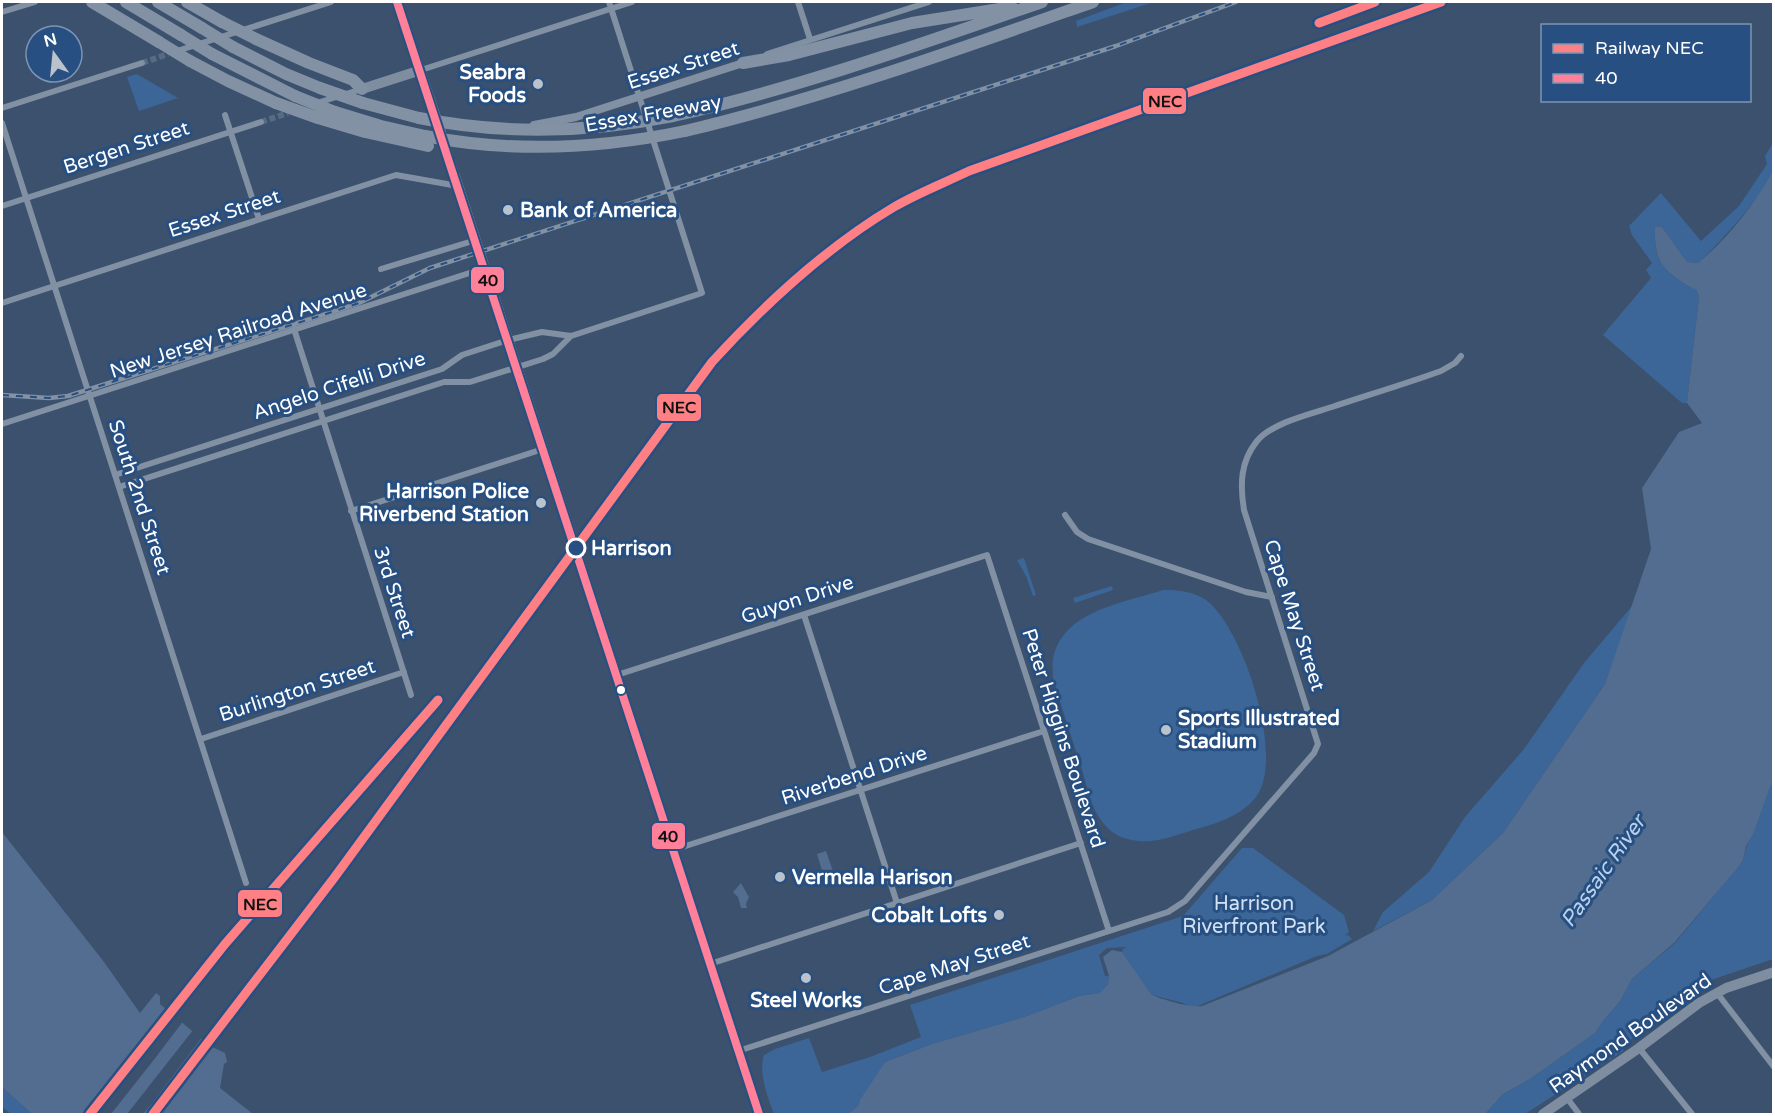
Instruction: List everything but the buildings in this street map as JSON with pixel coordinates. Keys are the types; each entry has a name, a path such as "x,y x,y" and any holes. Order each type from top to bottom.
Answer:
{"highway":[{"path":"92,2 190,61 276,103 372,134 426,141"},
{"name":"Essex Freeway","path":"126,2 212,54 295,96 335,112 426,141 533,147 603,144 685,131 846,85 1093,2"},
{"name":"Essex Freeway","path":"158,2 233,47 280,71 363,103 419,118 476,127 532,131 602,128 673,116 725,103 820,75 1042,2"},
{"path":"187,2 256,39 350,79 363,89"},
{"path":"743,63 789,55 912,23 1004,7 1028,6"}],"main road":[{"path":"397,2 441,132"},
{"path":"363,89 421,70"},
{"path":"457,181 759,1114"},
{"name":"Raymond Boulevard","path":"1543,1114 1639,1048 1699,1003 1717,993 1773,972"}],"street":[{"path":"2,12 35,2"},
{"path":"168,54 330,2"},
{"path":"421,70 610,5 632,2"},
{"path":"798,2 810,39"},
{"name":"Essex Street","path":"441,132 458,129 519,127 553,122 929,2"},
{"path":"610,5 640,96"},
{"path":"2,108 142,63"},
{"path":"288,113 363,89"},
{"name":"Angelo Cifelli Drive","path":"115,475 442,369 462,355 508,340 542,333 571,336 702,294 640,96"},
{"path":"225,115 259,219"},
{"name":"Bergen Street","path":"2,206 261,122"},
{"name":"South 2nd Street","path":"2,123 246,883"},
{"name":"Essex Street","path":"2,303 396,176 457,181"},
{"path":"381,269 476,240"},
{"name":"New Jersey Railroad Avenue","path":"2,424 485,268"},
{"name":"3rd Street","path":"294,329 411,694"},
{"name":"Angelo Cifelli Drive","path":"119,487 444,382 470,382 548,357 571,336"},
{"name":"Cape May Street","path":"738,1051 1168,912 1182,904 1317,748 1318,739 1245,510 1241,490 1242,472 1257,441 1267,432 1297,419 1441,371 1455,363 1461,356"},
{"path":"351,511 543,451"},
{"path":"1065,515 1077,532 1088,539 1246,592 1272,597"},
{"name":"Guyon Drive","path":"617,675 987,555"},
{"name":"Peter Higgins Boulevard","path":"987,555 1109,931"},
{"path":"804,615 897,903"},
{"name":"Burlington Street","path":"201,740 404,672"},
{"name":"Riverbend Drive","path":"673,850 1044,731"},
{"path":"710,964 1081,843"},
{"path":"1717,993 1773,1067"},
{"path":"1639,1048 1692,1114"},
{"path":"1567,1098 1579,1114"}],"green space":[{"path":"1127,2 1154,2 1077,27 1076,21"},
{"path":"137,74 178,98 139,111 127,77"},
{"path":"1773,143 1774,168 1769,181 1740,219 1698,263 1687,262 1662,227 1655,226 1656,248 1662,264 1673,276 1692,288 1696,288 1699,296 1687,403 1682,403 1603,335 1651,278 1646,270 1652,263 1632,235 1629,226 1661,193 1701,241 1739,206 1767,164 1765,156"},
{"path":"1024,558 1036,595 1033,596 1017,560"},
{"path":"1112,586 1113,590 1075,603 1073,598"},
{"name":"Sports Illustrated Stadium","path":"1163,590 1185,592 1206,600 1220,615 1234,637 1256,694 1263,725 1266,754 1264,778 1256,797 1239,812 1228,818 1162,839 1135,841 1110,831 1093,805 1053,678 1053,661 1059,643 1068,630 1081,620 1096,611"},
{"path":"1632,606 1605,684 1503,833 1432,900 1373,931 1383,912 1429,872 1465,817 1524,749 1584,663"},
{"path":"1773,777 1773,959 1708,981 1625,1044 1623,1051 1525,1114 1485,1114 1503,1094 1530,1079 1595,1033 1620,1001 1632,979 1676,942 1743,860"},
{"name":"Harrison Riverfront Park","path":"1242,848 1253,848 1344,915 1349,932 1345,936 1348,935 1352,939 1327,954 1317,956 1193,1008 1152,995 1122,952 1126,947 1107,948 1099,955 1105,976 1109,976 1108,984 1101,993 1079,996 1027,1016 932,1044 885,1062 859,1105 848,1114 774,1114 763,1077 764,1055 809,1038 822,1072 870,1057 921,1037 910,1005 1183,916"},
{"path":"2,1087 32,1114 11,1114 2,1107"}],"water":[{"name":"Passaic River","path":"1773,171 1773,779 1753,834 1746,846 1743,860 1675,942 1632,979 1620,1001 1595,1033 1530,1079 1503,1094 1485,1114 848,1114 859,1105 885,1062 932,1044 1027,1016 1079,996 1100,993 1108,984 1109,976 1103,957 1112,950 1122,952 1152,995 1185,1005 1202,1006 1328,956 1432,900 1503,833 1605,684 1651,549 1642,488 1679,432 1702,423 1687,403 1699,296 1696,289 1673,276 1662,264 1656,248 1655,226 1662,227 1687,262 1698,263 1740,220"},
{"path":"2,832 104,962 140,1013 156,993 160,996 160,1004 210,1046 225,1053 227,1062 224,1064 220,1088 253,1114 32,1114 2,1087"},
{"path":"826,851 833,871 823,874 817,854"},
{"path":"741,883 749,897 747,908 741,908 738,897 733,892"}],"pier":[{"path":"170,1008 184,1020 111,1114 86,1114"},
{"path":"194,1029 203,1036 153,1102 143,1114 127,1114"},
{"path":"206,1039 211,1043 157,1114 148,1114"}],"tunnel":[{"path":"142,63 168,54"},
{"path":"261,122 288,113"},
{"path":"441,134 455,176"}],"railway":[{"path":"2,395 49,398 68,396 329,313 359,303 430,268 1116,46 1236,2"}],"rail line":[{"name":"NEC","path":"1319,23 1375,2"},
{"name":"NEC","path":"153,1114 334,878 712,362 797,278 844,240 894,207 969,171 1441,2"},
{"name":"NEC","path":"90,1114 225,944 438,700"}],"transit line":[{"name":"40","path":"397,2 759,1114"}],"place":[{"name":"Seabra Foods","path":"538,84"},
{"name":"Bank of America","path":"508,210"},
{"name":"Harrison Police Riverbend Station","path":"541,503"},
{"name":"Harrison","path":"576,548"},
{"name":"Sports Illustrated Stadium","path":"1166,730"},
{"name":"Vermella Harison","path":"780,877"},
{"name":"Cobalt Lofts","path":"999,915"},
{"name":"Steel Works","path":"806,978"}]}
